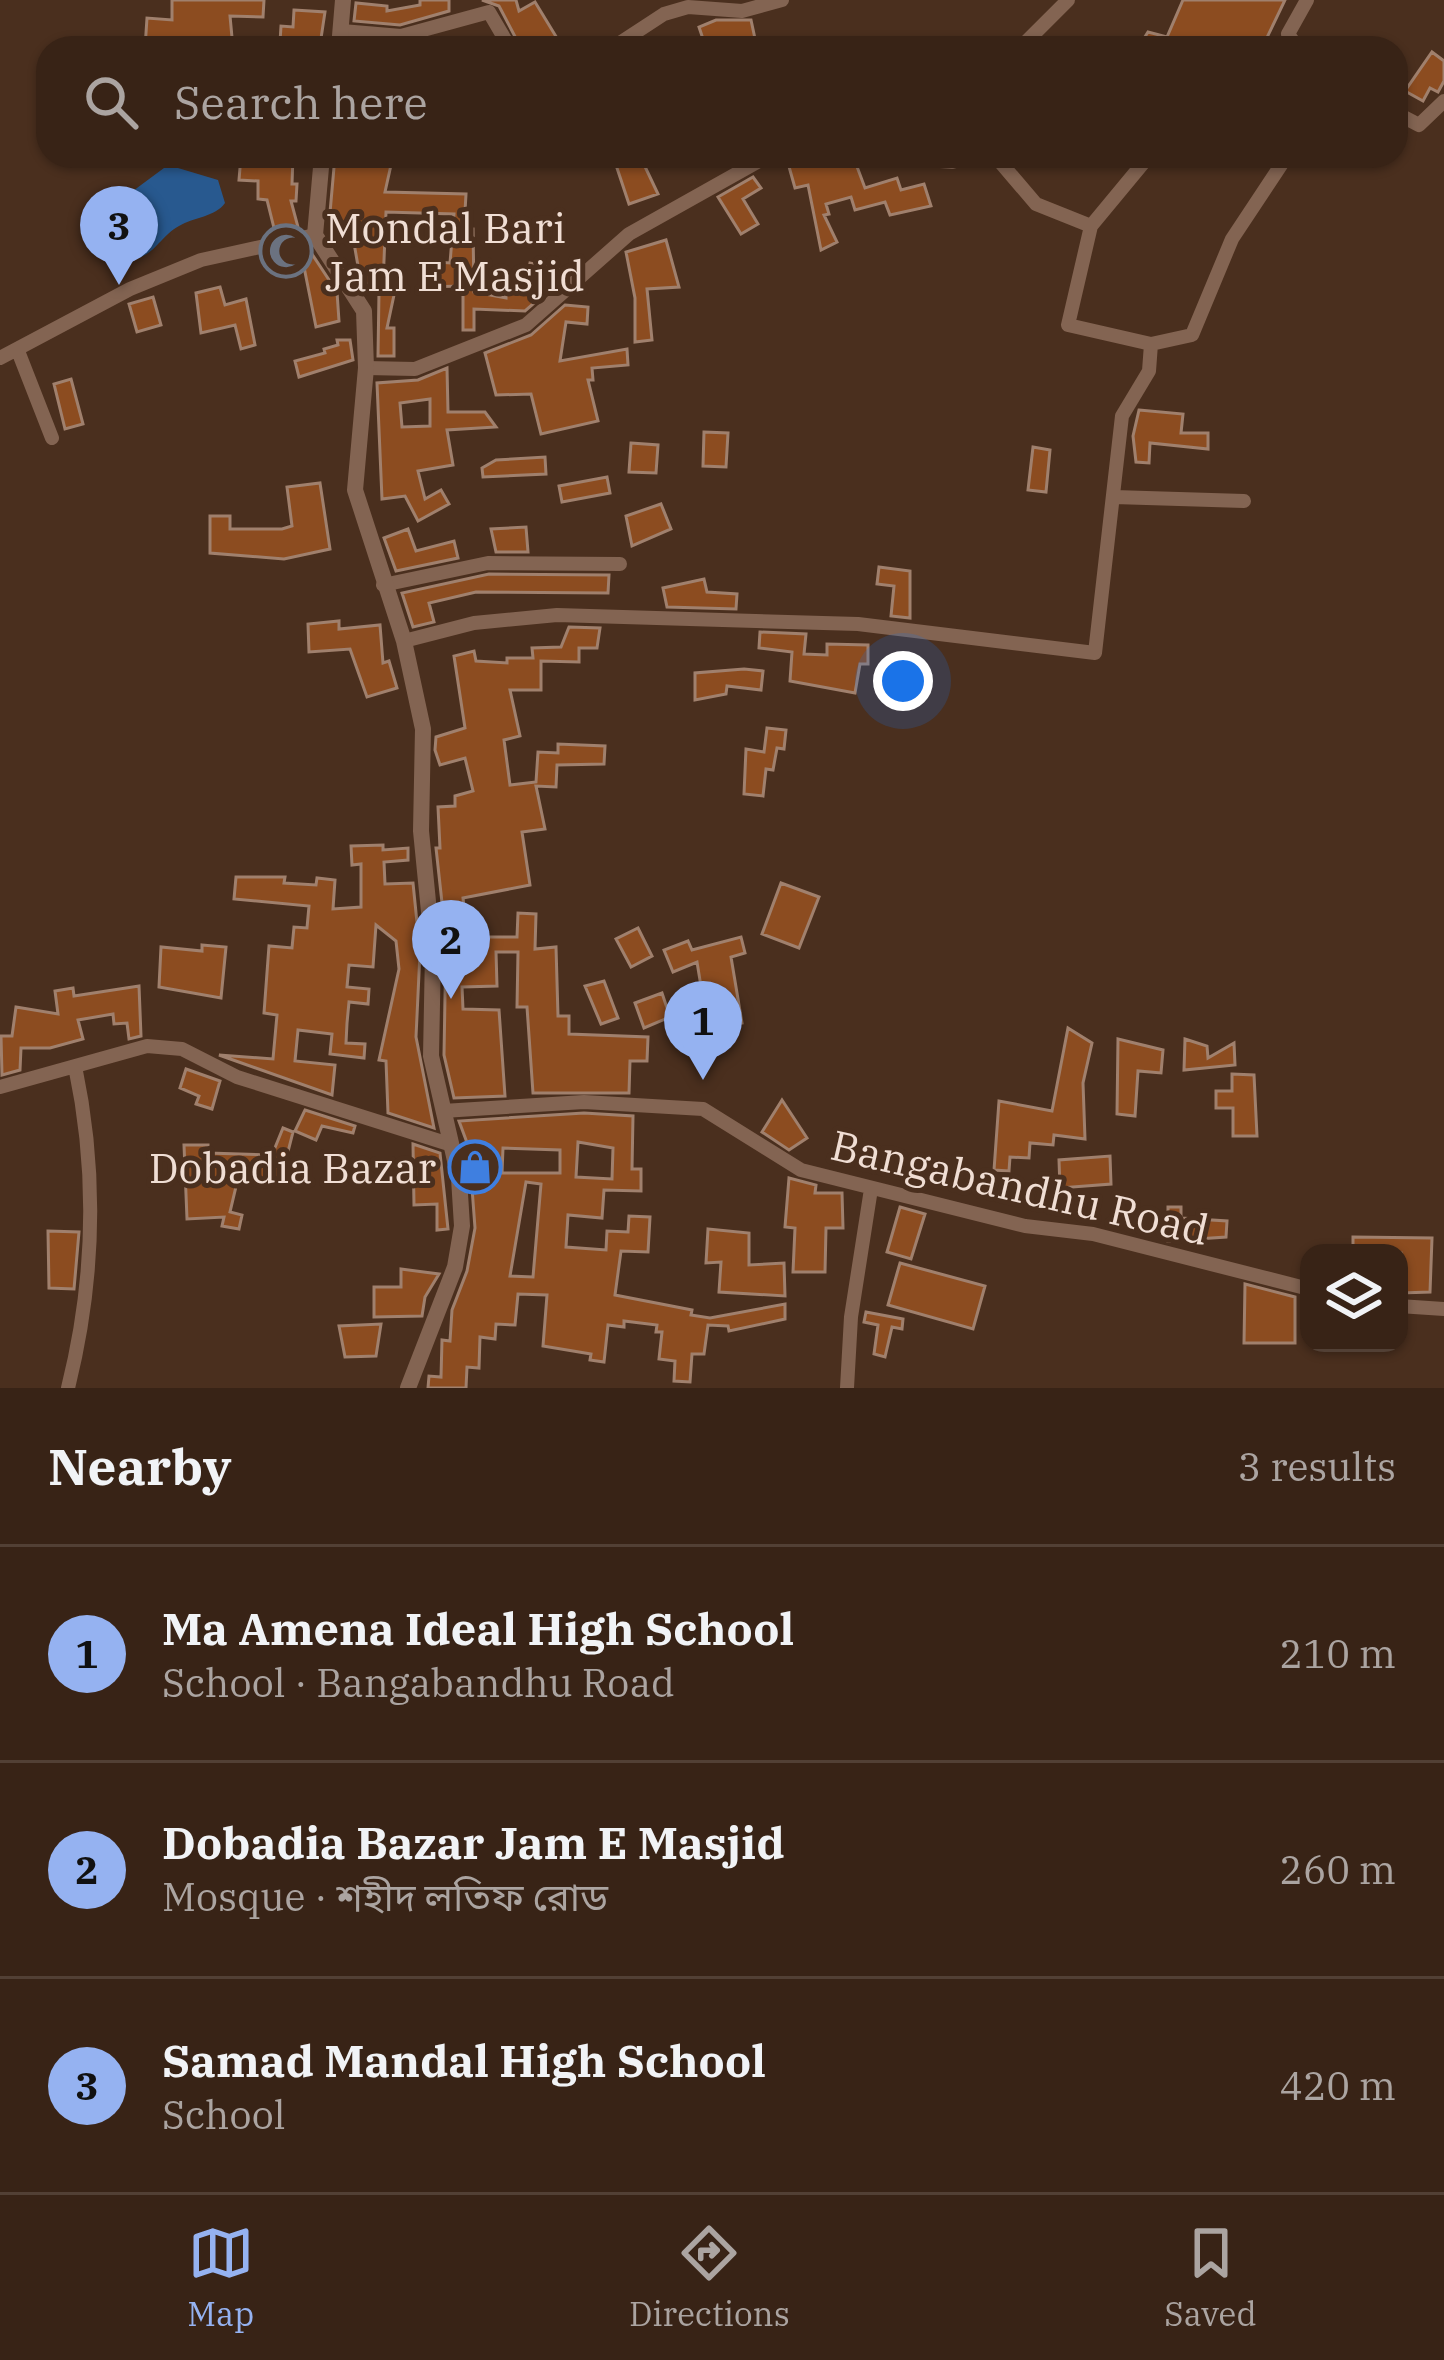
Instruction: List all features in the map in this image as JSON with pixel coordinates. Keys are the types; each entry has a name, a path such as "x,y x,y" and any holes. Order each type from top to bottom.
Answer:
{"street":[{"path":"340,36 343,0"},
{"path":"630,36 664,14 688,7 706,13 742,11 782,0"},
{"path":"1032,36 1068,0"},
{"path":"1289,36 1307,0"},
{"path":"401,36 489,12 502,36"},
{"path":"1408,119 1419,124 1444,101"},
{"path":"321,168 315,235 364,311 366,368 355,490 404,641 423,729 422,831 433,952 431,1056 452,1144 462,1226 449,1287 408,1388"},
{"path":"366,368 415,369 526,325 629,234 747,168"},
{"path":"1005,168 1036,204 1091,226"},
{"path":"1139,168 1091,226 1068,325 1151,344 1192,335 1232,239 1278,168"},
{"path":"0,358 130,289 201,260 315,235"},
{"path":"404,641 474,623 557,615 858,624 1095,653 1122,416 1149,371 1151,344"},
{"path":"18,350 52,438"},
{"path":"1114,497 1244,501"},
{"path":"383,585 488,563 620,564"},
{"path":"0,1087 147,1046 182,1049 237,1077 452,1144"},
{"path":"68,1388 92,1274 86,1117 75,1066"},
{"name":"Bangabandhu Road","path":"443,1111 584,1102 703,1109 801,1170 1024,1226 1093,1234 1300,1287"},
{"path":"848,1388 851,1317 872,1189"},
{"path":"1408,1307 1444,1309"}],"water":[{"path":"164,168 218,180 225,203 179,226 139,258 118,235 110,208"}],"building":[{"path":"172,0 264,0 263,17 230,16 232,36 146,36 147,18 172,20"},
{"path":"420,0 449,0 449,11 400,25 354,21 356,3 387,6 387,11 420,5"},
{"path":"482,0 516,0 519,11 535,2 556,36 515,36 499,6"},
{"path":"1183,0 1285,0 1268,36 1167,36"},
{"path":"294,10 325,12 321,36 280,36 281,26 293,27"},
{"path":"716,20 751,20 754,36 702,36 699,27"},
{"path":"1432,52 1444,61 1444,81 1438,92 1430,88 1423,101 1408,93"},
{"path":"240,168 293,168 292,184 297,184 296,201 291,201 298,227 275,232 267,200 258,199 258,181 239,180"},
{"path":"334,168 390,168 385,192 466,194 464,229 473,229 474,292 506,298 506,289 525,288 530,263 570,272 525,311 474,309 474,330 463,330 463,286 422,287 424,261 450,263 454,214 386,212 383,284 361,283 351,226 329,224"},
{"path":"617,168 646,168 658,194 629,204"},
{"path":"789,168 858,168 865,188 897,178 901,190 924,184 931,206 890,215 885,202 855,210 851,197 826,204 829,214 824,215 837,242 821,250 808,185 795,188"},
{"path":"753,177 761,188 743,199 758,224 741,234 718,197"},
{"path":"666,240 679,287 647,289 652,340 635,342 635,298 626,252"},
{"path":"308,248 337,292 339,321 316,327 304,267 282,266 282,254"},
{"path":"220,287 225,305 246,299 255,345 241,349 235,325 201,333 196,293"},
{"path":"379,292 394,295 387,328 394,328 394,356 378,356"},
{"path":"153,297 161,325 137,332 129,304"},
{"path":"565,305 588,307 587,324 566,322 560,361 627,349 628,365 592,368 593,380 588,380 598,421 541,434 531,394 496,395 485,353 531,335"},
{"path":"337,340 350,340 353,360 299,377 295,361 325,353 324,349 338,345"},
{"path":"447,368 448,412 485,412 496,427 447,430 453,465 418,471 425,499 441,490 449,504 418,521 405,496 382,499 377,383 418,380","holes":["430,399 430,426 402,427 400,403"]},
{"path":"71,379 83,424 65,429 54,384"},
{"path":"1139,410 1183,414 1181,433 1208,433 1208,449 1150,443 1149,463 1136,462 1133,436"},
{"path":"704,432 728,433 726,467 703,466"},
{"path":"631,443 658,445 656,473 629,472"},
{"path":"1033,447 1050,450 1046,492 1028,490"},
{"path":"545,457 546,474 483,477 482,468 496,460"},
{"path":"607,477 610,493 562,502 559,486"},
{"path":"320,483 330,549 284,559 210,553 210,516 230,516 230,529 292,526 287,487"},
{"path":"661,504 671,529 632,546 626,516"},
{"path":"526,527 528,552 496,552 491,529"},
{"path":"408,529 416,551 454,541 458,558 396,571 384,538"},
{"path":"879,567 910,571 910,618 891,616 894,586 877,584"},
{"path":"489,574 609,575 608,593 476,592 429,603 434,622 413,627 402,593"},
{"path":"704,579 707,592 737,594 736,609 667,607 663,588"},
{"path":"339,621 339,629 380,625 383,663 389,661 397,688 367,697 350,649 309,652 308,624"},
{"path":"569,627 600,628 597,648 579,648 579,662 541,661 541,690 510,690 520,736 504,740 510,785 536,782 538,752 558,753 558,744 605,746 604,764 557,765 556,787 536,786 545,829 522,832 530,885 463,898 467,937 517,937 518,913 536,914 535,949 556,947 558,1016 569,1016 569,1034 648,1037 647,1061 630,1061 629,1093 533,1093 527,1007 517,1007 518,952 496,952 497,986 462,987 463,1009 499,1010 505,1096 454,1098 444,1055 446,939 436,848 440,848 438,807 455,806 455,796 473,791 465,758 440,765 435,750 436,737 465,728 454,656 474,651 476,661 507,663 507,658 533,658 532,648 561,647"},
{"path":"760,632 806,634 804,654 827,655 827,644 868,645 868,664 860,664 855,693 790,681 792,652 759,648"},
{"path":"763,671 761,690 727,686 726,694 695,700 695,673"},
{"path":"767,728 786,730 784,749 777,748 773,770 766,769 763,796 744,794 746,749 764,752"},
{"path":"383,845 383,850 408,848 408,860 384,862 385,884 413,883 420,952 416,1037 434,1128 388,1113 386,1061 379,1060 399,969 396,941 376,925 373,967 349,965 347,987 369,989 368,1004 349,1002 347,1023 346,1043 365,1044 364,1058 330,1054 332,1034 298,1030 295,1061 335,1065 332,1095 219,1055 273,1059 277,1015 264,1013 269,946 292,948 294,927 307,928 309,906 234,899 236,877 285,877 284,883 316,885 317,878 335,880 333,909 361,907 361,864 352,865 351,846"},
{"path":"781,883 819,897 799,948 762,934"},
{"path":"638,928 652,956 631,967 616,939"},
{"path":"741,937 745,953 731,957 742,1023 708,1029 697,962 673,972 664,950 688,941 692,950"},
{"path":"202,945 226,947 221,998 159,987 161,947 202,951"},
{"path":"604,981 618,1018 601,1024 585,986"},
{"path":"139,986 141,1036 129,1039 127,1023 114,1024 113,1014 78,1020 83,1039 50,1048 21,1048 20,1070 2,1075 1,1036 12,1036 16,1007 58,1014 55,991 73,988 74,996"},
{"path":"662,993 670,1017 644,1028 635,1003"},
{"path":"1068,1028 1092,1043 1083,1083 1085,1139 1054,1135 1053,1145 1030,1143 1029,1158 1010,1157 1009,1171 994,1170 999,1101 1052,1111"},
{"path":"1118,1039 1163,1050 1161,1073 1138,1071 1135,1116 1117,1114"},
{"path":"1185,1039 1207,1046 1208,1058 1234,1043 1235,1065 1184,1070"},
{"path":"186,1069 220,1081 212,1109 196,1104 199,1096 180,1088"},
{"path":"1232,1074 1254,1075 1257,1136 1233,1136 1233,1108 1216,1108 1216,1091 1232,1091"},
{"path":"782,1100 807,1138 789,1150 762,1132"},
{"path":"305,1110 355,1126 353,1133 322,1126 316,1140 295,1131"},
{"path":"584,1113 633,1116 632,1169 641,1169 641,1191 604,1190 602,1218 568,1215 566,1247 606,1250 607,1231 628,1232 629,1216 650,1217 648,1252 621,1251 615,1295 710,1318 785,1304 785,1319 729,1331 728,1326 708,1325 704,1354 692,1354 690,1382 674,1381 675,1361 659,1359 662,1332 656,1332 657,1325 624,1321 624,1327 608,1325 604,1362 590,1360 591,1354 543,1346 547,1295 518,1294 515,1325 496,1324 495,1339 480,1337 479,1368 467,1367 466,1388 428,1388 429,1376 441,1377 442,1340 450,1341 452,1310 467,1271 475,1228 469,1148 459,1121","holes":["578,1142 613,1148 612,1179 576,1177","503,1148 560,1150 560,1173 502,1173","526,1182 541,1184 533,1277 510,1276"]},
{"path":"283,1128 293,1132 280,1183 239,1174 230,1212 242,1215 239,1229 222,1226 224,1217 187,1219 184,1145 208,1145 208,1153 272,1155"},
{"path":"413,1144 440,1153 448,1229 437,1230 437,1204 414,1205"},
{"path":"1110,1156 1111,1184 1060,1188 1059,1160"},
{"path":"789,1178 816,1185 815,1193 842,1193 843,1228 826,1228 825,1272 793,1272 795,1228 785,1227"},
{"path":"900,1207 925,1214 911,1259 887,1252"},
{"path":"1168,1207 1181,1207 1181,1218 1227,1221 1226,1237 1168,1241"},
{"path":"708,1229 749,1233 749,1265 784,1263 785,1296 719,1292 721,1262 706,1263"},
{"path":"48,1231 79,1232 74,1289 49,1288"},
{"path":"1353,1237 1432,1238 1430,1292 1408,1293 1408,1244 1353,1244"},
{"path":"900,1263 985,1286 973,1329 888,1305"},
{"path":"401,1269 439,1274 425,1297 422,1316 374,1317 374,1287 401,1287"},
{"path":"1245,1284 1295,1297 1295,1343 1244,1343"},
{"path":"866,1312 903,1319 902,1329 892,1327 885,1357 874,1354 878,1325 864,1322"},
{"path":"381,1324 376,1356 345,1357 339,1326"}],"place":[{"name":"Mondal Bari Jam E Masjid","path":"286,251"},
{"name":"Samad Mandal High School","path":"119,285"},
{"name":"Dobadia Bazar Jam E Masjid","path":"451,999"},
{"name":"Ma Amena Ideal High School","path":"703,1080"},
{"name":"Dobadia Bazar","path":"475,1167"}]}
